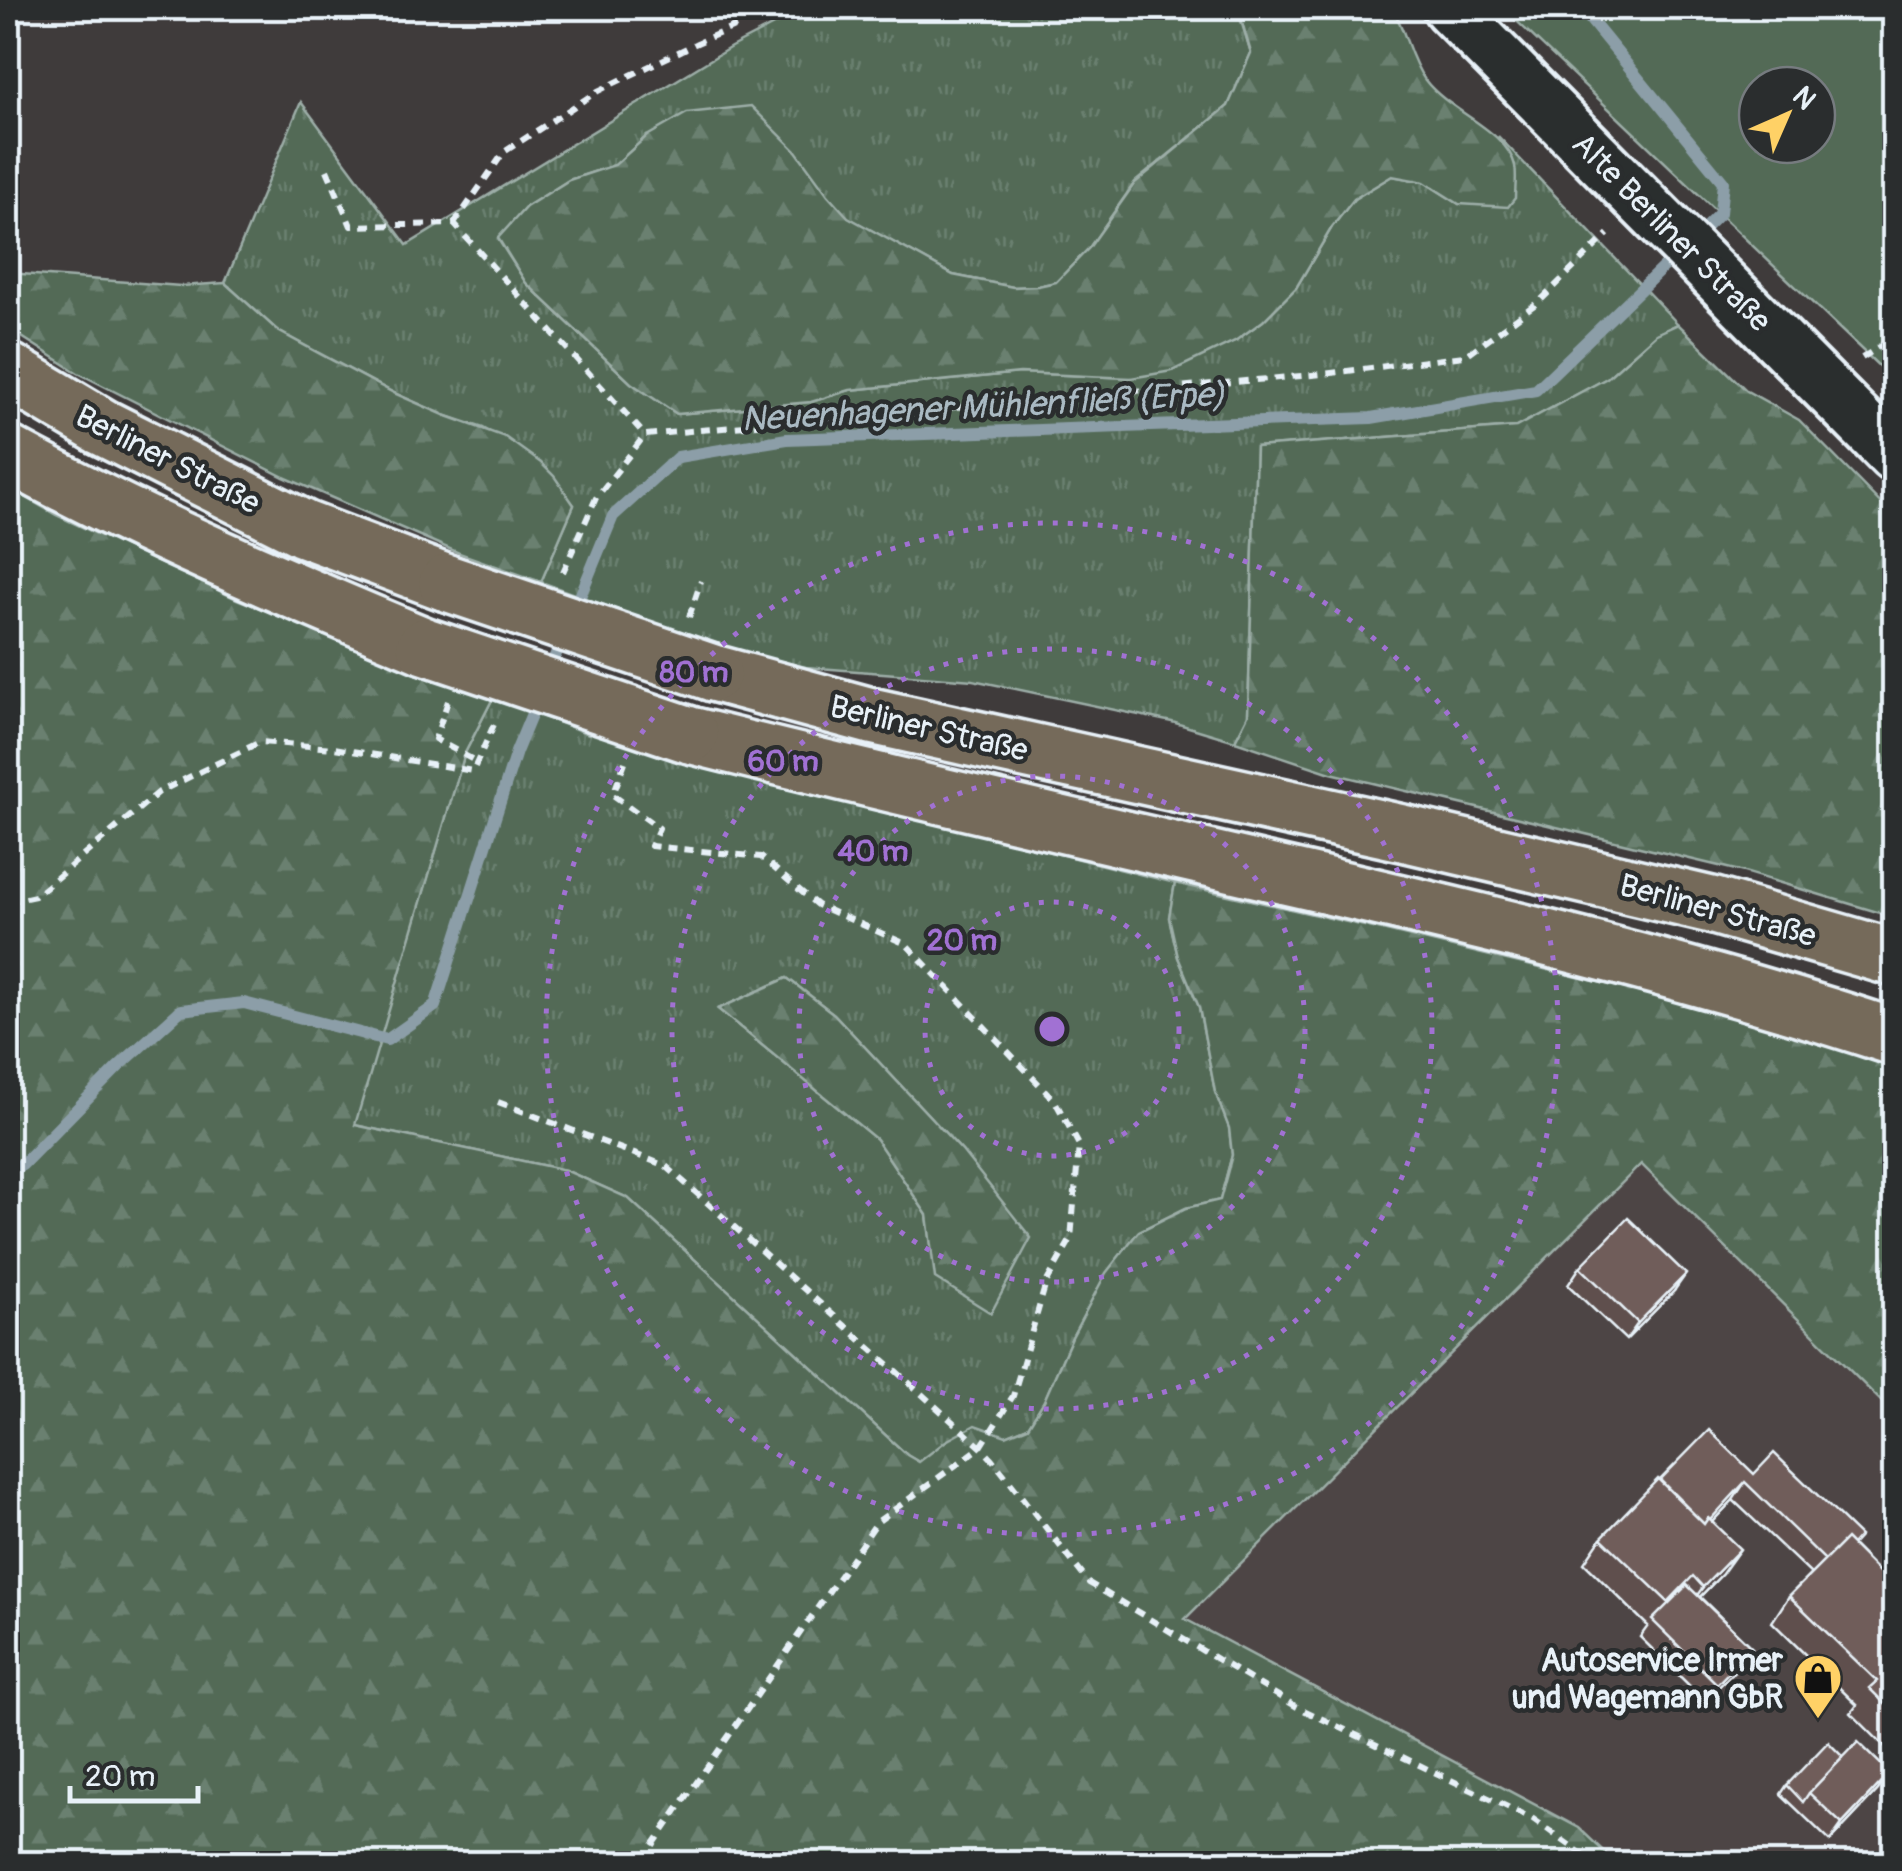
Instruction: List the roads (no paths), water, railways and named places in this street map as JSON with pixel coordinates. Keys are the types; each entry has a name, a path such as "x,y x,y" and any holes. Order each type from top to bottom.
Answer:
{"main road":[{"name":"Berliner Straße","path":"8,371 102,427 304,529 448,583 713,672 871,716 1711,905 1894,958"},
{"name":"Berliner Straße","path":"8,454 77,492 439,668 690,736 1540,936 1787,1002 1894,1038"}],"street":[{"name":"Alte Berliner Straße","path":"1450,8 1624,218 1724,283 1894,456"}],"waterway":[{"name":"Neuenhagener Mühlenfließ (Erpe)","path":"1585,8 1589,18 1723,182 1720,213 1693,240"},
{"name":"Neuenhagener Mühlenfließ (Erpe)","path":"574,611 613,516 678,457 787,439 1371,418 1536,390 1678,253"},
{"name":"Neuenhagener Mühlenfließ (Erpe)","path":"547,676 564,634"},
{"name":"Neuenhagener Mühlenfließ (Erpe)","path":"8,1166 22,1165 118,1067 181,1010 244,1003 387,1040 435,1006 516,752 538,699"}],"place":[{"name":"Autoservice Irmer und Wagemann GbR","path":"1818,1720"}]}
